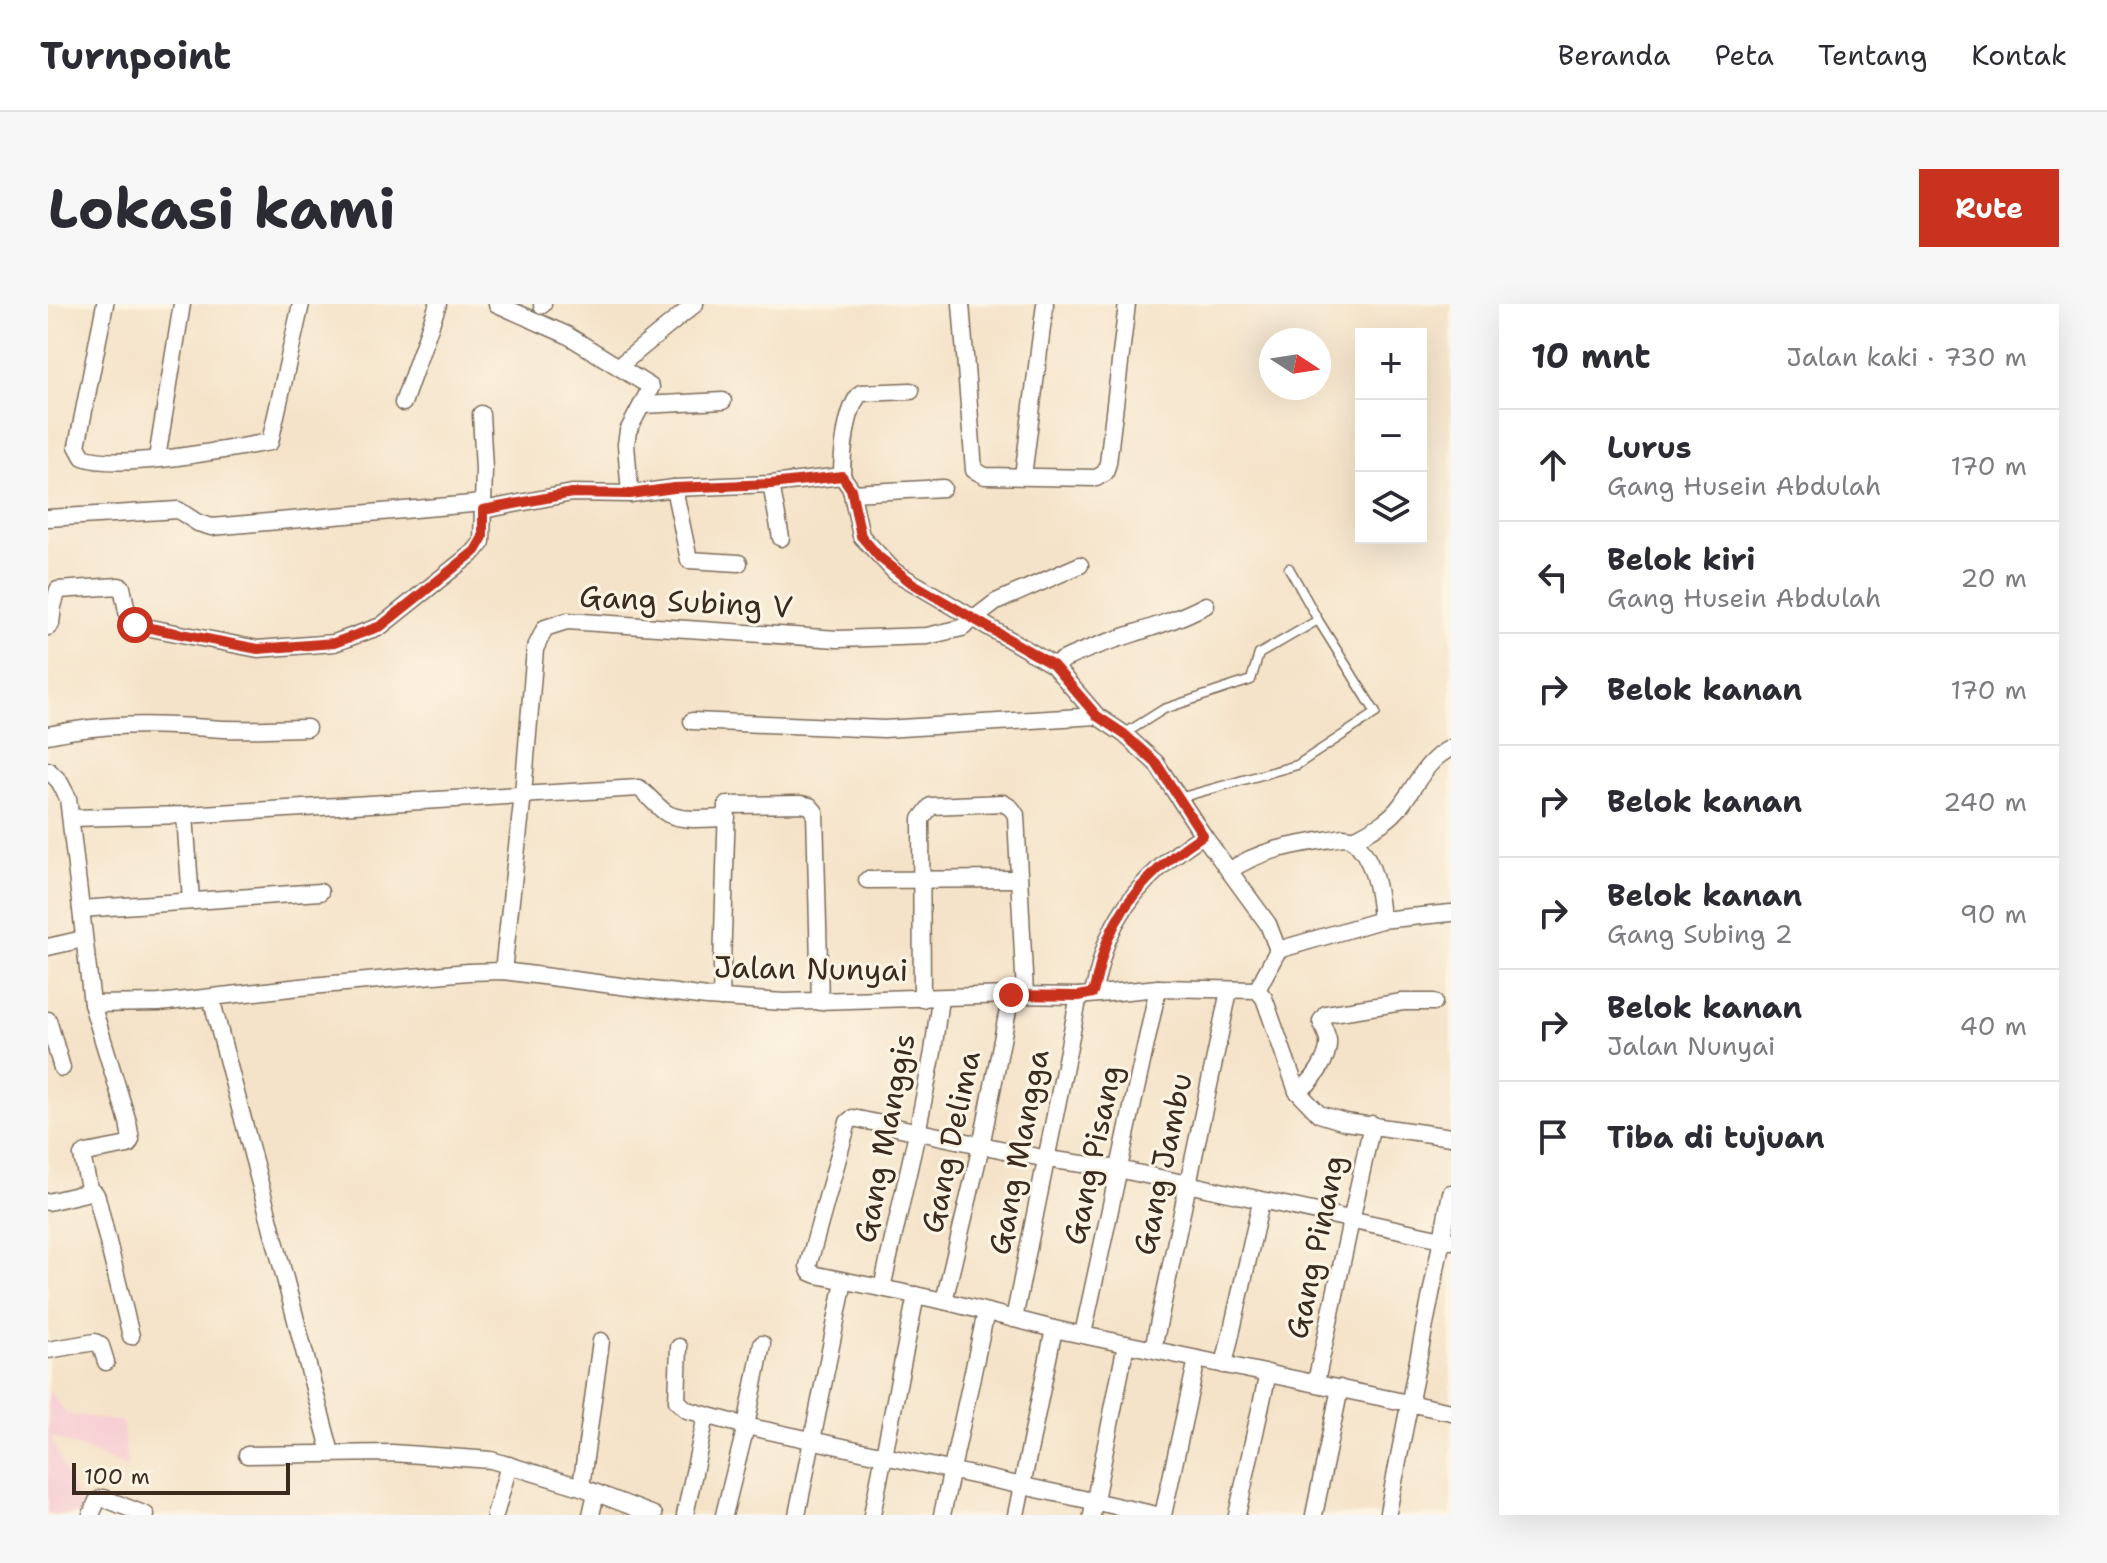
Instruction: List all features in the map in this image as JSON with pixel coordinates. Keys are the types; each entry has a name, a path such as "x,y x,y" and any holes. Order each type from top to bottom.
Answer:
{"street":[{"path":"105,304 77,446 79,453 91,460 129,461 204,454 270,442 301,304"},
{"path":"157,458 182,304"},
{"path":"403,403 438,304"},
{"path":"497,304 540,308 651,387 627,437 630,494"},
{"path":"619,366 695,304"},
{"path":"961,304 972,465 977,473 985,476 1096,478 1105,473 1127,304"},
{"path":"1023,476 1045,304"},
{"path":"911,391 861,393 855,399 842,445 842,476 852,493 861,536 879,557 912,583 1053,665 1097,716 1124,734 1156,763 1203,835 1273,930 1278,950 1257,990 1264,998 1297,1091 1324,1117 1451,1137"},
{"path":"643,405 723,401"},
{"path":"48,627 58,590 121,586 128,616 135,625 258,649 334,643 381,626 475,551 483,537 481,414"},
{"path":"48,518 178,510 198,523 212,527 483,506 572,493 630,494 842,476"},
{"path":"771,484 781,538"},
{"path":"674,488 689,560 739,563"},
{"path":"852,493 943,488"},
{"name":"Gang Subing V","path":"503,971 535,649 545,628 567,621 838,639 927,636 954,631 977,619 996,602 1080,565"},
{"path":"1053,665 1092,646 1179,619 1206,605"},
{"path":"692,721 884,729 1097,716"},
{"path":"48,735 100,726 171,724 210,728 307,728"},
{"path":"1229,871 1246,859 1276,848 1343,837 1354,839 1396,811 1424,771 1439,754 1451,748"},
{"path":"48,770 64,788 72,818 92,1004 131,1140 126,1146 83,1155 90,1192"},
{"path":"72,818 185,815 639,788 666,814 686,819 727,818"},
{"name":"Gang Delima","path":"923,881 921,819 926,810 931,806 1003,803 1011,808 1016,815 1019,879 1018,995 944,1301"},
{"path":"721,998 727,805 801,804 810,806 815,812 820,1002"},
{"path":"185,815 191,901"},
{"name":"Gang Mangga","path":"1014,1319 1086,994 1108,939 1132,895 1177,852 1203,835"},
{"path":"1354,839 1377,883 1381,920"},
{"path":"867,880 1019,879"},
{"path":"922,999 923,881"},
{"path":"81,909 320,892"},
{"path":"1278,950 1381,920 1451,913"},
{"path":"48,947 83,939"},
{"name":"Jalan Nunyai","path":"92,1004 159,1003 300,987 503,971 721,998 820,1002 1086,994 1158,988 1257,990"},
{"name":"Gang Pisang","path":"1083,1334 1158,988"},
{"name":"Gang Jambu","path":"1153,1349 1229,991"},
{"path":"211,998 331,1453"},
{"name":"Gang Manggis","path":"882,1288 917,1133 940,998"},
{"path":"1297,1091 1304,1089 1324,1062 1328,1043 1321,1021 1326,1014 1403,1002 1434,1002"},
{"path":"48,1020 62,1068"},
{"path":"1446,1240 1118,1169 1047,1159 850,1119 808,1266 812,1273 944,1301 1054,1329 1451,1412"},
{"name":"Gang Pinang","path":"1316,1382 1372,1124"},
{"path":"48,1202 95,1193 131,1336"},
{"path":"1388,1512 1446,1240 1451,1193"},
{"path":"1224,1365 1261,1202"},
{"path":"797,1515 844,1281"},
{"path":"872,1515 916,1295"},
{"path":"942,1515 986,1312"},
{"path":"1016,1515 1054,1329"},
{"path":"591,1515 589,1490 601,1341"},
{"path":"48,1350 98,1342 106,1362"},
{"path":"724,1515 762,1344"},
{"path":"1093,1508 1126,1344"},
{"path":"679,1347 677,1401 687,1410 746,1426 1021,1486 1093,1508 1157,1515"},
{"path":"1163,1515 1197,1359"},
{"path":"1237,1515 1268,1373"},
{"path":"1314,1515 1340,1388"},
{"path":"685,1515 706,1416"},
{"path":"247,1455 331,1453 469,1457 509,1465 589,1490 654,1515"},
{"path":"495,1515 509,1465"},
{"path":"91,1515 97,1501 103,1498 146,1515"}],"lane":[{"path":"1179,798 1297,765 1374,715 1376,709 1318,620 1289,568"},
{"path":"1124,734 1164,709 1251,680 1259,654 1318,620"}],"shaded area":[{"path":"48,1390 67,1414 123,1422 127,1467 50,1436 84,1515 48,1515"}],"route":[{"path":"135,625 258,649 334,643 381,626 475,551 483,537 483,510 572,493 630,494 842,476 851,489 861,536 879,557 912,583 1053,665 1097,716 1124,734 1156,763 1203,835 1177,852 1132,895 1108,939 1093,993 1079,996 1011,995"}]}
